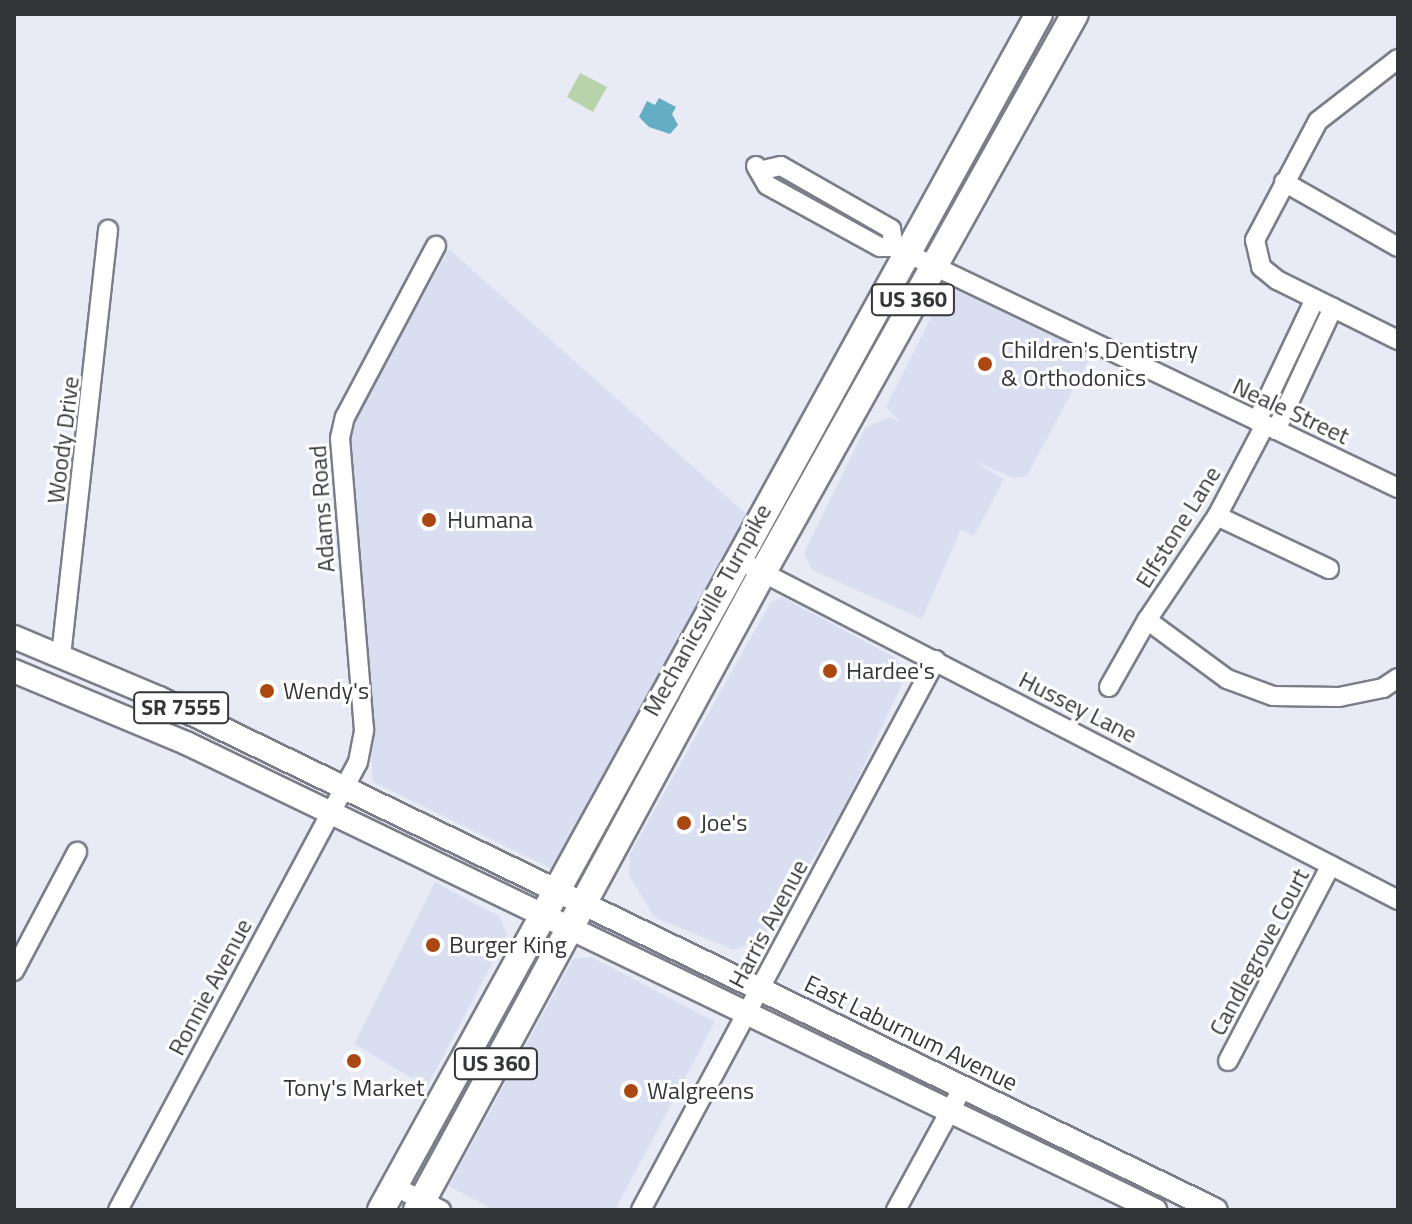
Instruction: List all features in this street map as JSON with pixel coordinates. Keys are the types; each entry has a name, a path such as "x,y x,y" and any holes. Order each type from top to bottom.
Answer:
{"highway":[{"name":"Mechanicsville Turnpike","path":"381,1210 899,249 1039,14"},
{"name":"Mechanicsville Turnpike","path":"427,1207 583,903 763,572 1075,14"}],"main road":[{"name":"SR 7555","path":"14,637 345,787 556,888"},
{"name":"SR 7555","path":"14,671 331,812 542,914"},
{"name":"East Laburnum Avenue","path":"556,888 655,939 1216,1210"},
{"path":"542,914 1148,1208"}],"street":[{"path":"1398,59 1318,121 1258,227 1256,256 1277,280 1398,340"},
{"path":"760,168 781,166 891,229 899,249"},
{"path":"1284,182 1398,247"},
{"name":"Woody Drive","path":"61,656 108,230"},
{"name":"Adams Road","path":"345,787 358,762 364,730 340,438 345,417 436,246"},
{"name":"Neale Street","path":"899,249 1398,488"},
{"path":"1266,425 1315,299"},
{"path":"1266,425 1333,308"},
{"name":"Elfstone Lane","path":"1266,425 1217,516 1147,620 1227,679 1273,696 1339,697 1383,688 1398,678"},
{"path":"1217,516 1329,569"},
{"name":"Hussey Lane","path":"735,558 1398,900"},
{"path":"1109,687 1147,620"},
{"name":"Harris Avenue","path":"641,1210 936,660"},
{"name":"Ronnie Avenue","path":"118,1210 345,787"},
{"path":"14,971 77,852"},
{"name":"Candlegrove Court","path":"1228,1061 1331,865"},
{"path":"896,1210 963,1087"},
{"path":"1148,1208 1158,1182"},
{"path":"394,1186 427,1207"}],"shaded area":[{"path":"449,249 764,530 577,881 373,782 348,448 354,420"},
{"path":"959,290 1092,354 1027,476 1014,478 973,461 1004,479 974,536 961,529 922,619 812,570 804,553 865,428 890,417 901,423 886,407 940,300"},
{"path":"782,597 896,658 906,676 842,811 764,937 734,950 654,917 629,875 630,854 770,603"},
{"path":"435,882 500,917 507,935 427,1087 354,1044"},
{"path":"592,957 715,1022 615,1210 493,1210 449,1186 573,959"}],"green space":[{"path":"580,73 607,87 593,112 567,97"}],"water":[{"path":"659,98 676,107 672,114 678,125 670,134 649,127 639,117 647,101 655,105"}],"place":[{"name":"Children's Dentistry & Orthodonics","path":"985,364"},
{"name":"Humana","path":"429,520"},
{"name":"Hardee's","path":"830,671"},
{"name":"Wendy's","path":"267,691"},
{"name":"Joe's","path":"684,823"},
{"name":"Burger King","path":"433,945"},
{"name":"Tony's Market","path":"354,1061"},
{"name":"Walgreens","path":"631,1091"}]}
